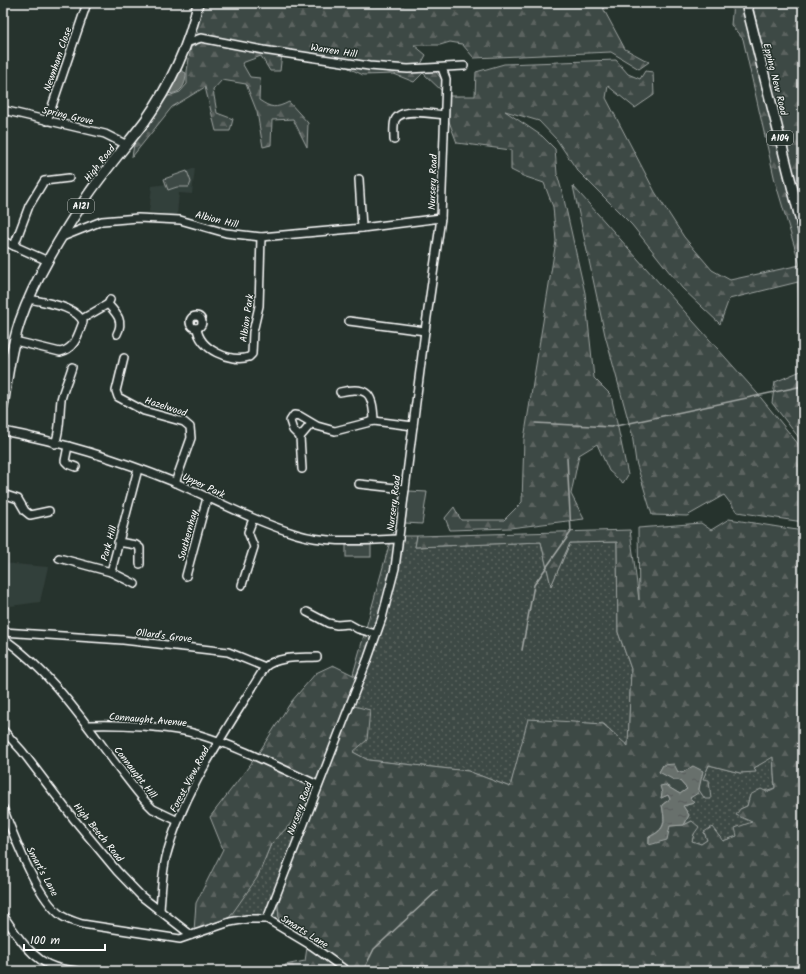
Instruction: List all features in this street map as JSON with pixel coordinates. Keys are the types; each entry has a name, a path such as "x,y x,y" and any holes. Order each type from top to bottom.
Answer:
{"main road":[{"name":"High Road","path":"3,407 6,365 21,320 48,261 88,195 146,119 159,97 176,67 191,31 198,3"},
{"name":"Epping New Road","path":"746,3 803,230"}],"street":[{"name":"Newnham Close","path":"47,121 87,3"},
{"name":"Warren Hill","path":"191,31 201,38 263,50 369,66 408,69 464,66"},
{"name":"Warren Hill","path":"186,43 201,38"},
{"name":"Nursery Road","path":"267,919 376,634 395,568 441,218 446,79 442,68"},
{"name":"Spring Grove","path":"3,110 105,134 126,145"},
{"path":"394,140 394,123 400,115 408,112 444,115"},
{"path":"14,246 29,206 44,181 69,178"},
{"path":"359,179 362,228"},
{"name":"Albion Hill","path":"62,237 102,221 138,218 180,220 226,233 261,237 362,228 441,218"},
{"name":"Albion Park","path":"196,328 202,342 208,348 231,358 244,359 252,354 253,332 259,306 261,237"},
{"path":"3,241 48,261"},
{"path":"30,299 71,310 82,319"},
{"path":"82,319 109,302 119,315 121,327 117,334"},
{"path":"15,341 60,352 67,350 73,346 76,340 83,322 82,319"},
{"path":"348,322 425,331"},
{"name":"Hazelwood","path":"124,358 116,391 118,397 144,411 184,422 190,427 191,438 175,483"},
{"path":"55,444 61,420 61,400 69,381 72,367"},
{"path":"340,392 355,389 367,394 373,400 374,421"},
{"path":"302,469 300,437 290,424 292,416 296,414 312,424 335,431 374,421 413,426"},
{"path":"300,437 312,424"},
{"name":"Upper Park","path":"3,431 39,438 138,468 175,483 253,519 296,534 320,539 399,539"},
{"path":"68,446 65,461 76,467"},
{"name":"Park Hill","path":"59,558 111,572 138,468"},
{"path":"359,484 405,489"},
{"path":"3,494 18,499 30,515 49,511"},
{"name":"Southernhay","path":"189,573 206,498"},
{"path":"242,585 254,547 248,532 253,519"},
{"path":"118,542 136,545 140,548 140,564"},
{"path":"111,572 135,584"},
{"path":"307,612 328,623 337,625 349,624 358,629 376,634"},
{"name":"Ollard's Grove","path":"3,632 123,640 228,652 265,667"},
{"path":"3,638 18,649 46,676 88,725"},
{"path":"265,667 269,663 286,659 317,657"},
{"name":"Forest View Road","path":"160,911 166,856 178,821 200,776 265,667"},
{"name":"Connaught Avenue","path":"88,725 127,726 184,731 220,742 318,785"},
{"name":"Connaught Hill","path":"88,725 145,801 153,809 178,821"},
{"name":"High Beech Road","path":"3,730 22,751 73,818 117,871 141,896 191,935"},
{"name":"Smart's Lane","path":"3,808 31,872 51,906 61,915 82,924 180,939"},
{"path":"3,915 13,930 32,952 46,963 55,967 76,971"},
{"name":"Smarts Lane","path":"180,939 230,922 247,919 267,919 312,946 347,971"},
{"path":"404,971 432,971"}],"shaded area":[{"path":"195,168 192,194 179,193 177,216 149,212 152,186 167,184 166,179"},
{"path":"3,563 48,567 40,602 3,607"}],"green space":[{"path":"200,3 602,3 604,10 625,49 649,62 639,69 611,52 474,58 462,44 450,42 440,45 414,45 426,55 420,66 433,68 443,81 443,92 423,73 414,82 394,74 363,75 322,55 282,53 280,71 270,71 261,56 242,63 250,77 260,78 259,100 273,107 289,102 308,123 307,147 293,119 272,120 271,145 263,147 257,112 246,84 222,80 213,90 217,113 233,119 230,131 216,131 205,87 172,107 132,157 135,138 168,96 180,92 187,84 187,71 191,47 205,41 195,28"},
{"path":"733,3 741,3 803,250 803,330 799,317 798,282 729,299 720,324 682,288 632,225 577,170 557,140 539,121 505,111 542,136 555,149 557,174 585,293 594,378 611,395 628,475 623,483 609,471 597,444 579,455 571,494 584,519 510,528 450,530 445,518 454,507 461,520 504,520 522,502 524,439 556,241 553,207 544,183 511,170 511,150 457,143 447,116 449,96 475,96 476,72 504,64 616,60 628,74 640,79 645,71 653,72 654,95 635,108 608,86 606,98 655,192 684,237 712,270 730,280 800,265 775,181 743,39 731,25"},
{"path":"752,3 803,3 803,216"},
{"path":"187,171 191,182 189,187 177,187 168,190 164,179"},
{"path":"573,186 757,393 803,450 803,522 737,512 724,495 687,516 652,515 636,462 632,434 605,335"},
{"path":"803,370 803,443 772,403 775,382"},
{"path":"409,491 427,492 422,524 405,523"},
{"path":"729,519 803,531 803,971 443,971 413,968 391,971 285,971 285,965 305,961 308,941 279,920 278,905 306,808 271,844 257,878 229,918 194,931 196,903 223,849 210,817 256,757 291,702 316,673 333,665 357,677 350,705 370,710 367,740 353,752 368,760 468,771 510,787 528,719 603,724 628,746 631,669 618,632 617,542 570,543 551,586 541,542 415,547 417,536 630,530 639,600 638,528 701,523 711,530","holes":["773,757 775,788 767,792 761,789 750,795 747,806 740,809 736,815 752,822 735,828 737,836 723,841 712,827 704,832 707,840 701,844 692,841 694,834 699,827 692,821 684,825 670,826 649,845 649,837 659,831 663,824 664,816 662,805 670,799 668,795 661,798 665,785 680,794 687,789 679,780 659,772 663,765 682,773 693,766 700,778 699,790 705,799 711,799 709,780 703,779 709,765 740,773 756,772 754,768"]},
{"path":"393,531 403,536 417,536 415,547 541,542 551,586 570,543 617,542 618,632 631,669 628,747 604,724 529,720 510,787 468,771 368,760 353,752 350,705 352,678"},
{"path":"346,545 371,545 371,557 346,557"},
{"path":"773,756 775,788 750,795 747,806 740,809 753,822 738,836 723,841 704,832 707,840 701,844 692,841 694,834 692,821 684,825 689,815 683,806 694,803 690,798 699,790 705,799 703,779 709,765 740,773 756,771 754,768"},
{"path":"306,807 278,905 279,920 265,916 194,931 257,878 271,844"}],"water":[{"path":"178,69 186,73 183,86 175,93 165,93"},
{"path":"674,764 678,772 682,773 693,766 703,771 698,793 690,798 694,803 683,806 689,815 684,825 670,826 667,840 649,845 649,837 662,828 664,816 662,805 670,799 668,795 661,798 662,793 660,786 665,785 680,794 687,789 679,780 674,780 659,772 663,765"}],"waterway":[{"path":"535,423 611,427 803,386"},
{"path":"522,650 534,585 571,532 567,458"},
{"path":"363,971 374,949 437,891"}]}
